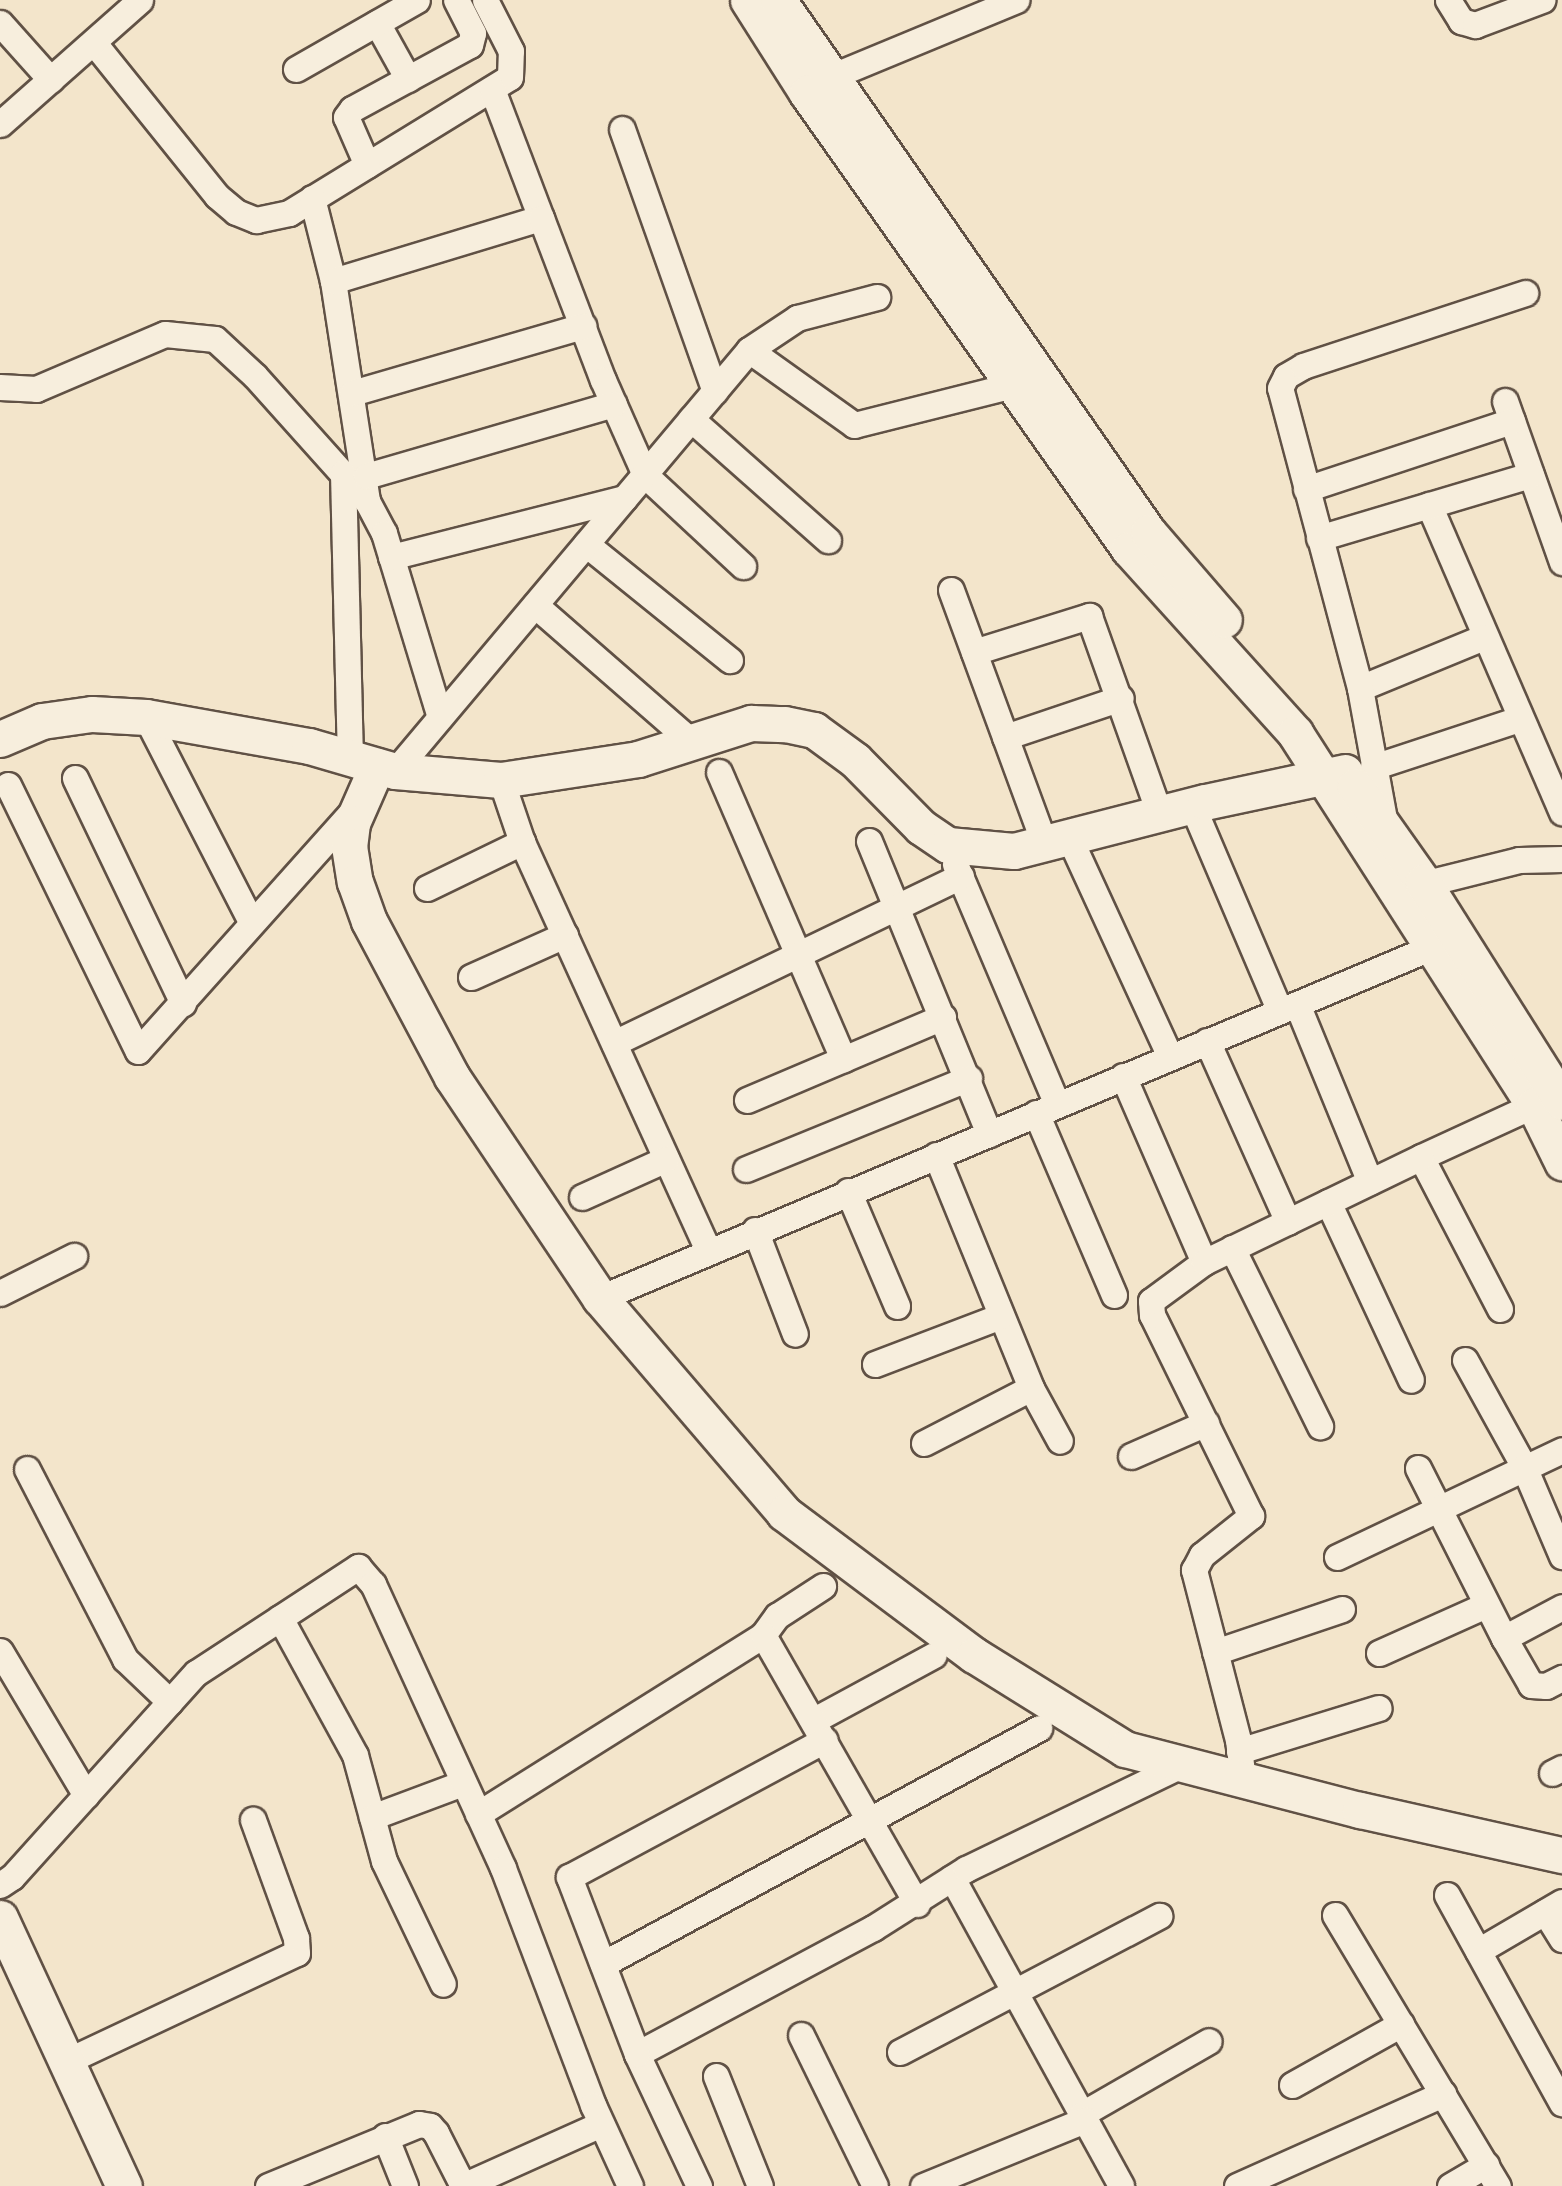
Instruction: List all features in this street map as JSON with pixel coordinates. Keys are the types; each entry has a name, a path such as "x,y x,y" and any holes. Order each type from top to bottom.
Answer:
{"street":[{"path":"0,124 140,0"},
{"path":"296,69 416,0"},
{"path":"368,165 346,117 474,40 456,0"},
{"path":"94,43 218,196 236,212 256,220 289,212 510,76 514,65 512,51 485,0"},
{"path":"748,0 807,93 1026,381 1148,532 1312,721 1387,832 1410,887"},
{"path":"778,0 1026,381"},
{"path":"828,78 1016,0"},
{"path":"1448,0 1461,21 1474,25 1542,0"},
{"path":"377,22 408,78"},
{"path":"0,23 51,80"},
{"path":"492,89 582,326 644,474 743,566"},
{"path":"622,129 715,391"},
{"path":"312,198 352,393 359,483 374,765 359,803 349,846 369,921 452,1078 600,1298 784,1512 974,1655 1124,1749 1184,1764 1241,1766 1562,1855"},
{"path":"332,281 542,218"},
{"path":"1525,293 1303,366 1286,376 1280,388 1360,688 1348,773 1410,887 1554,1098 1562,1162"},
{"path":"374,765 440,717 750,350 798,318 877,297"},
{"path":"352,393 582,326"},
{"path":"0,387 36,388 166,334 215,339 359,483 391,557 440,717"},
{"path":"750,350 854,425 1026,381"},
{"path":"359,483 614,404"},
{"path":"1306,489 1508,411 1562,562"},
{"path":"692,419 828,540"},
{"path":"1319,538 1532,474"},
{"path":"391,557 626,498"},
{"path":"1429,505 1518,719 1562,813"},
{"path":"586,544 730,660"},
{"path":"951,590 1005,736 1170,1056"},
{"path":"535,605 692,742"},
{"path":"974,652 1089,616 1121,698 1176,809 1288,1007 1370,1182"},
{"path":"1360,688 1484,637"},
{"path":"1005,736 1121,698"},
{"path":"0,739 58,718 92,714 146,717 374,765 500,780 569,772 752,723 814,730 855,760 954,861 1114,1295"},
{"path":"146,717 251,920"},
{"path":"614,1044 897,906 954,861 1014,851 1176,809 1348,773 1518,719"},
{"path":"719,772 843,1059"},
{"path":"75,778 183,1003"},
{"path":"500,780 522,842 708,1250"},
{"path":"8,785 138,1050 359,803"},
{"path":"869,840 969,1078 988,1134"},
{"path":"426,888 522,842"},
{"path":"1410,887 1519,860 1562,859"},
{"path":"471,978 565,936"},
{"path":"600,1298 1446,942"},
{"path":"746,1100 943,1017"},
{"path":"1207,1041 1288,1222"},
{"path":"1123,1076 1204,1262"},
{"path":"746,1168 969,1078"},
{"path":"1241,1766 1194,1570 1196,1562 1251,1516 1151,1308 1155,1294 1232,1248 1554,1098"},
{"path":"936,1154 1031,1388 1060,1440"},
{"path":"582,1196 666,1158"},
{"path":"1421,1158 1500,1309"},
{"path":"848,1192 897,1306"},
{"path":"1328,1202 1412,1380"},
{"path":"755,1230 796,1334"},
{"path":"1232,1248 1320,1426"},
{"path":"0,1293 74,1256"},
{"path":"875,1364 1001,1316"},
{"path":"1465,1360 1524,1467 1562,1556"},
{"path":"924,1443 1031,1388"},
{"path":"1131,1456 1206,1423"},
{"path":"1337,1557 1562,1450"},
{"path":"1418,1468 1434,1508 1532,1685 1546,1686 1562,1678"},
{"path":"27,1469 125,1659 170,1702"},
{"path":"0,1885 12,1877 196,1673 358,1567 373,1584 478,1814 630,2186"},
{"path":"478,1814 763,1635 776,1616 823,1586"},
{"path":"1380,1653 1486,1605"},
{"path":"1504,1638 1562,1607"},
{"path":"1214,1652 1342,1608"},
{"path":"280,1618 355,1755 384,1861 443,1984"},
{"path":"763,1635 917,1904"},
{"path":"0,1652 86,1795"},
{"path":"700,2186 637,2054 570,1877 820,1730 934,1655"},
{"path":"1241,1766 1379,1708"},
{"path":"603,1964 1039,1728"},
{"path":"637,2054 917,1904 952,1878 1184,1764"},
{"path":"372,1817 463,1782"},
{"path":"67,2061 297,1952 296,1938 253,1820"},
{"path":"952,1878 1121,2186"},
{"path":"1447,1895 1562,2103"},
{"path":"1478,1951 1553,1907 1562,1939"},
{"path":"1335,1914 1492,2175 1450,2186"},
{"path":"900,2052 1159,1916"},
{"path":"2,1928 124,2186"},
{"path":"1292,2085 1401,2024"},
{"path":"801,2035 876,2186"},
{"path":"923,2186 1083,2117 1209,2041"},
{"path":"716,2076 760,2186"},
{"path":"1237,2186 1443,2094"},
{"path":"279,2184 406,2126 430,2126 463,2186 602,2124"},
{"path":"386,2136 405,2186"}]}
